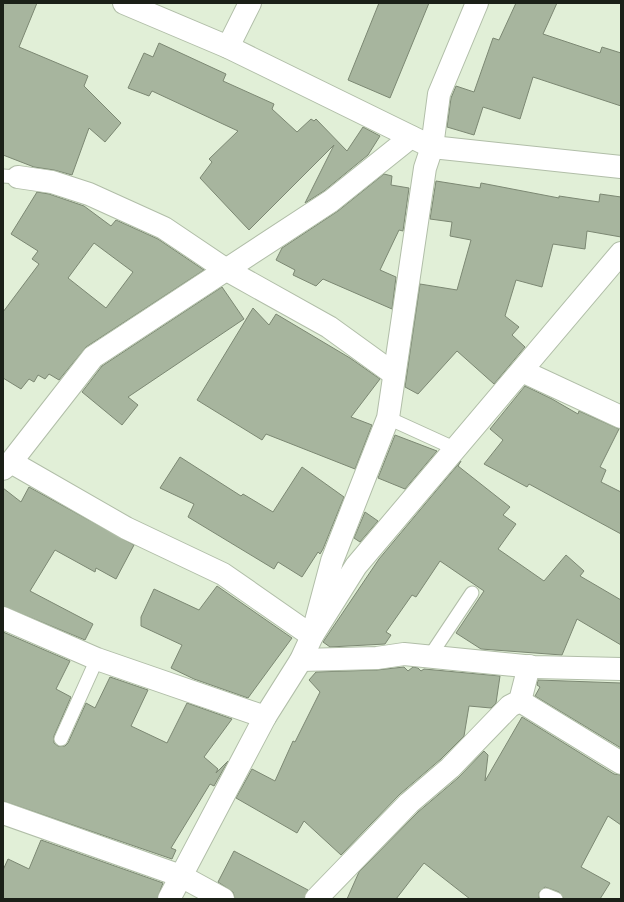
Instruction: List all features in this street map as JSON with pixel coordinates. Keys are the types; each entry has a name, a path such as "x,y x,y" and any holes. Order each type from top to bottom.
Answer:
{"street":[{"path":"124,3 228,47 432,147 621,168"},
{"path":"228,47 250,3"},
{"path":"312,636 332,561 388,418 425,168 432,147 439,94 477,3"},
{"path":"312,636 223,574 126,528 7,466 93,356 331,201 411,137"},
{"path":"10,176 52,182 96,197 164,228 225,269 329,327 394,374"},
{"path":"169,899 265,717 301,660 312,636 356,566 621,253"},
{"path":"522,370 621,417"},
{"path":"3,618 97,658 265,717"},
{"path":"301,660 377,658 404,654 529,666 621,669"},
{"path":"316,899 409,803 450,768 510,706 520,701 529,666"},
{"path":"520,701 621,763"},
{"path":"3,813 181,876 223,899"}],"lane":[{"path":"388,418 456,448"},
{"path":"430,656 472,593"},
{"path":"61,739 97,658"}],"building":[{"path":"3,3 37,3 19,47 88,76 84,86 121,123 105,142 89,128 72,175 34,167 3,155"},
{"path":"379,3 429,3 390,98 348,80"},
{"path":"516,3 557,3 543,34 600,53 602,47 621,53 621,106 533,77 520,119 483,107 474,135 447,127 451,98 456,86 474,92 493,38 499,40"},
{"path":"159,43 226,74 223,81 274,104 272,109 297,132 311,119 314,121 316,119 347,151 363,127 380,136 368,155 324,191 305,203 334,145 249,230 200,178 212,162 209,159 238,131 152,91 149,96 128,88 144,53 153,57"},
{"path":"384,174 392,176 391,185 409,188 403,231 399,230 380,270 396,277 392,309 323,279 316,286 293,275 295,270 276,260 282,248 338,211"},
{"path":"436,181 480,188 481,183 559,198 559,196 599,202 600,194 621,197 621,237 587,231 585,249 553,244 542,287 516,280 505,316 519,327 512,335 525,347 494,384 457,351 418,394 405,387 420,284 457,290 471,240 450,236 452,222 430,219"},
{"path":"37,192 49,194 84,206 111,226 116,220 158,239 204,270 86,347 59,380 49,374 45,379 38,375 34,382 29,379 21,389 3,378 3,312 39,264 32,259 38,251 11,234","holes":["94,243 133,272 106,308 68,278"]},
{"path":"222,287 244,319 128,397 138,405 122,425 82,392 102,366"},
{"path":"253,308 269,325 276,314 350,358 380,379 351,417 372,425 355,469 266,434 262,440 197,400"},
{"path":"525,386 578,414 579,411 619,429 600,467 606,470 601,482 621,492 621,534 529,484 527,487 484,464 503,440 490,429"},
{"path":"395,435 437,451 405,489 378,478"},
{"path":"180,457 241,496 243,494 273,512 302,467 344,497 323,549 320,554 318,552 302,577 278,562 274,569 188,517 194,504 160,488"},
{"path":"461,461 458,466 510,507 503,515 516,524 498,549 544,581 566,555 584,571 580,576 621,600 621,645 577,619 562,655 481,649 456,633 484,591 440,561 416,597 412,595 386,632 391,635 385,644 330,647 323,642 379,559"},
{"path":"29,487 134,545 116,579 96,568 95,572 55,550 30,591 93,624 85,640 3,606 3,488 21,502"},
{"path":"365,512 378,521 360,542 354,538"},
{"path":"217,586 292,638 248,698 194,679 171,668 182,645 141,626 141,617 154,589 199,610"},
{"path":"3,632 70,661 56,689 71,697 54,736 54,743 58,746 65,746 68,743 86,703 95,708 110,677 148,690 131,726 167,743 187,703 232,719 204,757 218,769 216,773 228,761 214,786 210,784 171,848 176,850 172,859 3,801"},
{"path":"404,667 408,671 413,667 418,668 421,671 424,669 500,676 496,703 491,708 469,706 464,736 441,759 400,794 341,855 304,821 297,833 236,798 252,769 275,781 293,741 295,742 320,692 309,680 316,672 377,670"},
{"path":"538,680 621,683 621,748 535,696 540,687 537,685"},
{"path":"522,717 614,774 621,775 621,825 608,816 581,867 610,883 600,899 564,899 559,892 545,887 539,892 539,899 470,899 424,863 396,899 347,899 359,872 418,812 458,778 484,751 488,755 485,781"},
{"path":"41,840 163,883 157,899 3,899 3,870 8,859 29,869"},
{"path":"234,851 308,890 304,899 235,899 233,892 218,882"}]}
